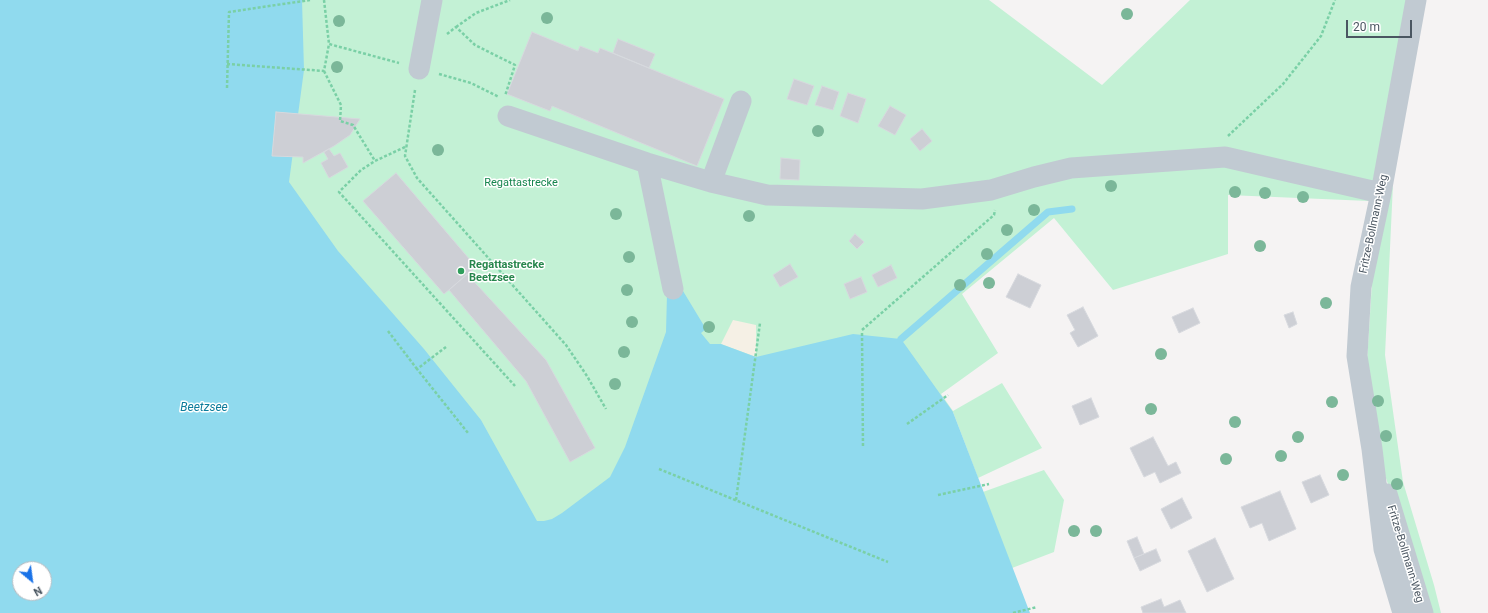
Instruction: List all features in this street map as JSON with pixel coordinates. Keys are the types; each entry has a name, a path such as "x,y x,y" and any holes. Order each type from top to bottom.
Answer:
{"street":[{"path":"419,69 432,0"},
{"name":"Fritze-Bollmann-Weg","path":"1403,613 1384,549 1372,449 1357,356 1360,287 1381,193 1416,0"},
{"path":"711,182 741,101"},
{"path":"508,116 647,163 711,182 767,195 922,199 992,190 1034,177 1071,168 1225,157 1381,193"},
{"path":"647,163 673,289"},
{"name":"Fritze-Bollmann-Weg","path":"1372,449 1423,613"}],"path":[{"path":"227,88 229,12 310,0"},
{"path":"324,0 329,44 324,70 341,105 340,121 353,125 375,161"},
{"path":"424,41 442,39 476,13 510,0"},
{"path":"1203,159 1282,84 1321,36 1335,0"},
{"path":"329,44 471,83 504,99 516,65 475,45 456,27"},
{"path":"227,64 324,70"},
{"path":"419,69 405,147 405,156 417,178 566,345 587,376 606,409"},
{"path":"405,147 375,161 361,170 339,192 515,386"},
{"path":"863,448 862,331 994,215 1002,187"},
{"path":"736,500 760,322"},
{"path":"388,331 468,434"},
{"path":"417,369 446,347"},
{"path":"907,424 948,395"},
{"path":"659,468 888,562"},
{"path":"938,495 990,484"},
{"path":"1013,613 1036,607"}],"green space":[{"name":"Regattastrecke Beetzsee","path":"0,0 989,0 1102,85 1190,0 1409,0 1369,201 1228,195 1228,254 1113,290 1054,218 962,294 998,353 941,394 953,411 1002,383 1042,448 978,478 953,412 912,585 0,613"},
{"path":"1393,184 1385,355 1403,482 1441,613 1428,613 1423,592 1384,472 1367,362 1372,282"},
{"path":"1044,470 1064,500 1054,552 1012,568 983,492"}],"sand":[{"path":"733,320 756,325 756,357 721,344"}],"water":[{"name":"Beetzsee","path":"0,0 302,0 304,70 289,182 338,251 424,349 481,420 537,521 552,519 562,513 610,477 625,447 666,332 667,294 683,291 706,329 701,333 710,344 721,344 756,357 853,334 901,339 953,412 1030,613 0,613"}],"building":[{"path":"532,32 578,51 580,46 598,53 600,48 724,99 697,166 552,106 550,111 507,94"},
{"path":"618,39 655,54 649,68 613,53"},
{"path":"794,79 814,86 807,105 787,99"},
{"path":"822,86 839,92 833,110 815,105"},
{"path":"848,93 866,99 858,123 840,116"},
{"path":"890,106 906,115 895,135 878,126"},
{"path":"276,112 360,119 350,135 334,146 303,163 303,157 272,156"},
{"path":"922,129 932,141 920,151 910,139"},
{"path":"329,149 334,156 340,153 348,167 329,178 321,163 328,159 324,152"},
{"path":"781,158 800,160 799,180 780,179"},
{"path":"396,173 476,267 444,294 363,201"},
{"path":"855,234 864,242 857,249 849,241"},
{"path":"790,264 798,277 780,287 773,275"},
{"path":"891,265 897,278 878,287 872,275"},
{"path":"467,274 546,360 595,448 570,462 526,381 449,290"},
{"path":"1018,274 1041,285 1030,308 1006,297"},
{"path":"861,277 867,292 850,299 844,284"},
{"path":"1083,307 1098,336 1078,347 1070,333 1075,330 1067,315"},
{"path":"1193,308 1200,323 1179,333 1172,317"},
{"path":"1293,312 1297,324 1289,328 1284,315"},
{"path":"1091,398 1099,417 1080,425 1072,406"},
{"path":"1153,437 1168,466 1176,462 1181,473 1160,483 1155,472 1144,477 1130,448"},
{"path":"1320,475 1329,495 1311,503 1302,482"},
{"path":"1280,491 1296,529 1269,541 1262,523 1250,528 1241,507"},
{"path":"1182,498 1192,518 1171,529 1161,509"},
{"path":"1137,537 1144,554 1134,558 1127,541"},
{"path":"1215,538 1234,579 1207,592 1188,551"},
{"path":"1156,549 1161,561 1140,571 1134,558"},
{"path":"1161,599 1164,607 1180,600 1186,613 1143,613 1141,607"}],"waterway":[{"path":"901,339 1048,212 1072,209"}],"place":[{"name":"Regattastrecke Beetzsee","path":"461,271"}],"park label":[{"name":"Regattastrecke","path":"521,183"}]}
